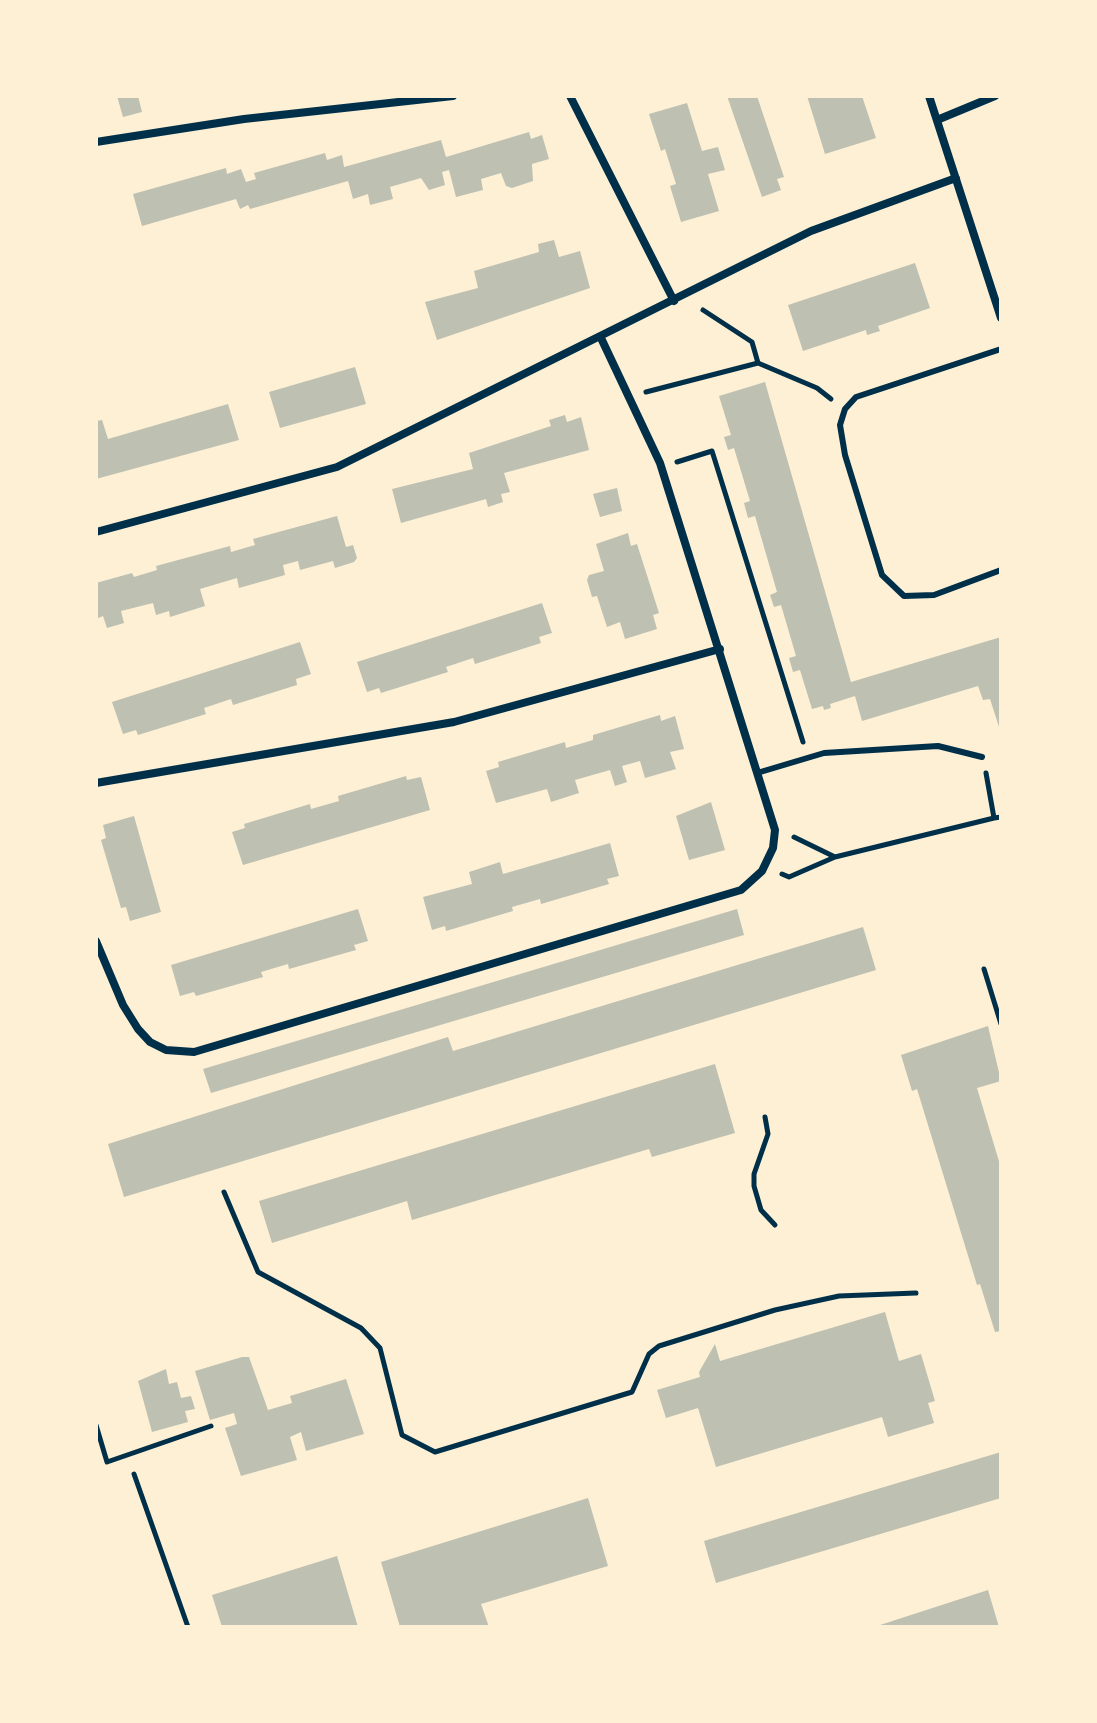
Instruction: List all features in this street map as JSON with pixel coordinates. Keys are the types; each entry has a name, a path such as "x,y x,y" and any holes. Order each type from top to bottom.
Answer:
{"street":[{"path":"96,142 244,119 453,96"},
{"path":"570,96 674,301"},
{"path":"929,96 1001,318"},
{"path":"937,120 995,96"},
{"path":"96,532 337,467 811,231 956,178"},
{"path":"96,941 123,1005 138,1029 150,1042 166,1050 194,1052 741,890 762,871 773,848 775,830 660,463 601,338"},
{"path":"96,783 454,722 720,649"}],"lane":[{"path":"1001,349 856,397 845,409 840,425 845,455 882,575 904,596 934,595 1001,570"},
{"path":"757,773 824,753 938,746 982,757"}],"path":[{"path":"703,310 752,342 758,363"},
{"path":"645,392 758,363 807,383 832,399"},
{"path":"675,462 712,451 808,758"},
{"path":"778,872 789,877 835,857 997,818 982,757"},
{"path":"789,835 835,857"},
{"path":"984,969 1001,1024"},
{"path":"765,1117 768,1134 754,1174 754,1186 761,1210 775,1225"},
{"path":"224,1192 258,1272 361,1328 380,1348 402,1435 435,1452 632,1392 649,1354 659,1346 775,1310 839,1296 916,1293"},
{"path":"96,1425 107,1462 211,1426"},
{"path":"134,1474 188,1627"}],"building":[{"path":"117,96 138,96 142,112 123,117"},
{"path":"727,96 757,96 784,177 777,179 781,190 762,197"},
{"path":"807,96 862,96 876,138 825,154"},
{"path":"687,103 702,151 718,147 725,170 708,174 719,211 681,222 670,186 676,184 649,114"},
{"path":"529,132 531,139 542,135 549,159 532,164 533,181 512,188 506,186 501,173 481,179 483,190 456,197 449,170 442,172 445,185 429,190 421,178 390,187 393,199 370,205 368,194 353,199 348,181 250,209 248,205 240,209 236,199 142,226 133,194 226,168 227,174 241,169 246,182 256,179 254,173 325,153 327,160 342,155 344,167 441,140 446,157"},
{"path":"554,240 559,257 580,251 590,288 437,340 425,302 478,288 474,271 539,252 538,244"},
{"path":"915,263 930,308 878,326 880,331 867,335 866,330 803,351 788,305"},
{"path":"355,367 366,404 280,428 269,392"},
{"path":"765,382 851,682 1001,637 1001,733 990,699 983,700 978,686 862,721 855,696 830,704 831,708 824,710 823,706 812,709 800,670 793,672 789,658 796,656 781,605 774,607 770,595 777,592 755,516 748,518 744,503 750,501 734,448 728,450 724,437 731,435 719,396"},
{"path":"228,404 239,440 96,479 96,421 102,420 108,439"},
{"path":"565,415 567,422 581,417 589,450 504,473 510,492 501,494 503,502 488,507 486,499 401,523 392,489 473,469 469,453 551,426 549,420"},
{"path":"617,488 622,511 600,517 593,494"},
{"path":"337,516 346,547 353,545 357,558 354,562 335,568 333,561 300,570 298,561 283,565 285,575 239,588 237,578 200,589 205,606 170,617 169,611 156,615 153,603 121,611 124,623 107,628 103,616 96,619 96,583 132,573 134,577 157,570 156,566 230,546 231,552 255,545 253,539"},
{"path":"628,533 631,546 637,544 659,613 653,615 657,629 625,639 620,622 607,627 597,596 592,597 587,580 589,575 604,571 596,544"},
{"path":"542,603 552,633 539,637 541,643 475,664 473,658 446,667 448,672 381,693 379,688 367,692 357,662"},
{"path":"300,642 311,674 296,679 297,685 233,705 231,699 204,708 206,714 138,735 136,730 123,734 112,702"},
{"path":"660,715 661,721 675,716 684,749 670,752 676,769 645,778 640,761 622,766 627,782 615,786 610,770 575,780 579,793 551,802 547,789 496,803 486,771 499,767 498,762 565,742 566,748 593,740 593,735"},
{"path":"406,776 407,780 421,777 430,810 243,865 232,832 245,828 244,824 310,804 311,809 339,801 338,796"},
{"path":"711,802 725,850 689,860 676,816"},
{"path":"134,816 161,912 130,921 126,907 121,908 101,840 106,838 103,825"},
{"path":"610,843 619,876 607,879 609,884 541,904 540,899 512,907 513,911 446,931 445,926 432,930 423,897 472,884 469,872 500,862 503,874"},
{"path":"358,909 368,941 354,945 356,950 289,969 288,964 261,972 263,977 196,996 194,992 180,996 171,965"},
{"path":"737,909 744,935 211,1093 203,1069"},
{"path":"863,927 876,970 124,1197 108,1144 448,1037 453,1051"},
{"path":"988,1026 1001,1081 977,1088 1001,1168 1001,1331 995,1332 980,1284 977,1285 917,1089 912,1091 901,1055"},
{"path":"715,1064 735,1133 652,1157 649,1149 412,1220 407,1201 272,1243 259,1201"},
{"path":"885,1312 899,1361 921,1354 935,1401 928,1403 934,1423 888,1437 882,1417 716,1467 698,1408 666,1418 657,1390 700,1377 699,1372 715,1344 720,1361"},
{"path":"249,1357 268,1410 292,1403 290,1396 346,1379 364,1434 306,1451 301,1432 290,1437 297,1460 241,1476 225,1428 237,1424 234,1413 210,1420 195,1371"},
{"path":"166,1369 169,1384 177,1382 181,1398 191,1396 195,1409 185,1411 188,1422 152,1432 138,1381"},
{"path":"1001,1452 1001,1498 716,1583 704,1541"},
{"path":"588,1498 608,1566 481,1604 489,1627 400,1627 381,1562"},
{"path":"337,1556 358,1627 222,1627 212,1595"},
{"path":"988,1590 999,1627 877,1627 877,1626"}]}
